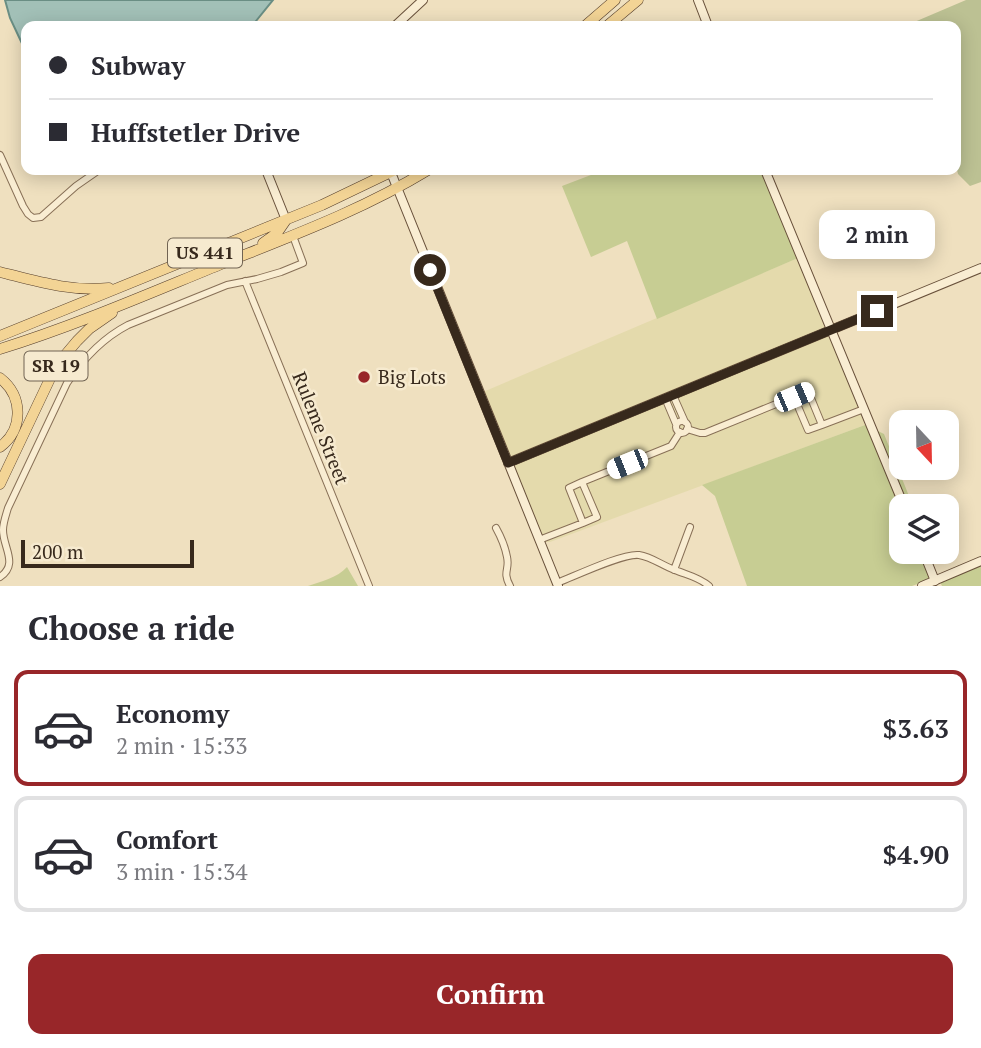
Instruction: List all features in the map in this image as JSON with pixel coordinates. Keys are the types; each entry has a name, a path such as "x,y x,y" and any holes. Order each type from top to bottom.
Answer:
{"main road":[{"path":"596,21 615,0"},
{"path":"613,21 636,1"},
{"name":"US 441","path":"0,336 322,205 384,175"},
{"name":"US 441","path":"0,349 60,329 293,236 359,207 419,175"},
{"path":"293,236 302,218 322,205"},
{"path":"248,254 277,233 286,220"},
{"path":"0,272 78,289 123,286"},
{"name":"SR 19","path":"0,484 48,380 66,354 89,329 130,302"},
{"path":"0,378 13,392 18,414 11,436 0,447"},
{"path":"0,468 13,455"}],"street":[{"path":"400,21 423,0"},
{"path":"698,0 706,21"},
{"path":"0,156 27,214 33,218 41,217 92,175"},
{"path":"268,175 286,220"},
{"path":"393,175 557,584 630,555 643,556 709,586"},
{"path":"767,175 899,494"},
{"path":"0,577 8,571 10,564 3,529 8,508 67,383 79,364 124,328 227,285 281,272 303,262 293,236"},
{"path":"508,463 671,401 831,330 981,268"},
{"name":"Ruleme Street","path":"245,281 369,586"},
{"path":"677,425 679,422 705,433 808,391 822,425"},
{"path":"794,397 808,430 864,408"},
{"path":"671,401 678,435"},
{"path":"671,401 689,427"},
{"path":"583,523 569,488 671,446 678,435 689,427"},
{"path":"539,540 597,517 582,482"},
{"path":"674,570 690,527"},
{"path":"496,528 508,558 506,578 510,586"},
{"path":"922,586 981,561"},
{"path":"928,564 935,580"}],"shaded area":[{"path":"798,258 827,328 510,459 483,392"},
{"path":"830,334 865,425 545,542 512,465"}],"green space":[{"path":"966,0 981,0 981,182 970,186 959,175 961,21 917,21"},
{"path":"591,175 764,175 798,258 657,319 627,241 591,257 562,186"},
{"path":"865,425 896,494 889,494 889,564 925,564 931,579 912,586 747,586 715,496 702,485"},
{"path":"876,430 884,434 889,446 889,462"},
{"path":"896,480 903,480 908,494 902,494"},
{"path":"981,565 981,586 942,586 940,582"},
{"path":"347,567 358,586 308,586 334,577"}],"water":[{"path":"5,0 273,0 256,21 21,21 21,41"}],"place":[{"name":"Big Lots","path":"364,377"}],"route":[{"path":"430,270 508,463 877,311"}]}
